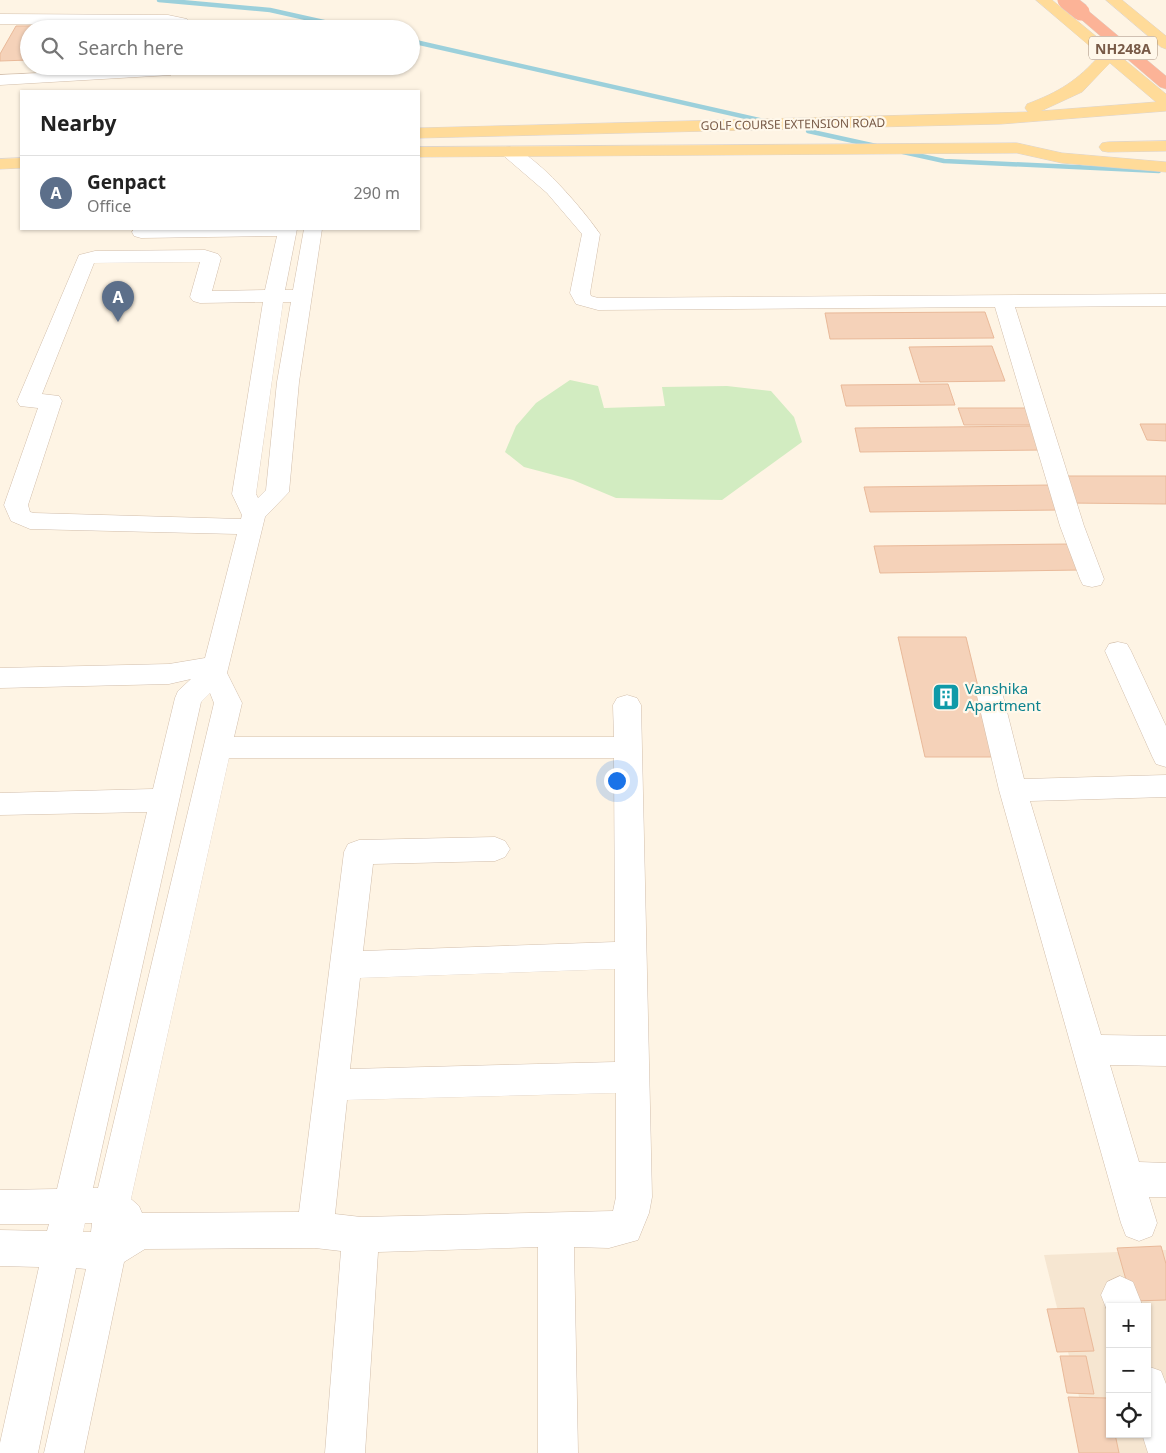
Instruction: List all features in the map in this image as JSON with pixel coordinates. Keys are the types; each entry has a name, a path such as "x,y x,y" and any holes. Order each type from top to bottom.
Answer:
{"highway":[{"name":"NH248A","path":"1066,0 1080,6 1166,84"},
{"name":"NH248A","path":"1106,5 1166,60"}],"main road":[{"path":"1045,2 1080,6"},
{"path":"1045,2 1166,102"},
{"path":"1106,5 1166,44"},
{"path":"1001,118 1058,99 1076,90 1087,81 1109,54"},
{"name":"GOLF COURSE EXTENSION ROAD","path":"420,133 1001,118 1166,106"},
{"path":"420,152 1166,146"},
{"path":"1017,148 1062,158 1166,167"},
{"path":"0,164 20,163"}],"street":[{"path":"0,20 168,20"},
{"path":"0,69 20,74"},
{"path":"0,80 20,75"},
{"path":"158,89 167,83 166,75"},
{"path":"510,152 533,169 577,213 591,234 580,293 583,300 598,304 808,301 1166,300"},
{"path":"141,232 239,230"},
{"path":"253,521 244,494 274,296 288,230"},
{"path":"18,1453 71,1205 188,698 215,669 253,521 277,492 288,382 313,230"},
{"path":"253,521 30,522 19,516 16,505 51,401 28,401 86,259 95,257 205,256 211,258 200,297 302,296"},
{"path":"281,264 307,264"},
{"path":"1003,301 1072,526 1092,579"},
{"path":"1118,651 1166,756"},
{"path":"0,678 169,674 215,669"},
{"path":"64,1453 108,1251 112,1205 228,703 215,669"},
{"path":"990,696 1013,790 1138,1223"},
{"path":"0,1248 108,1251 140,1231 315,1230 361,1235 556,1229 609,1230 624,1226 631,1213 634,1197 628,705"},
{"path":"218,747 628,748"},
{"path":"1013,790 1166,786"},
{"path":"0,804 165,800"},
{"path":"315,1230 359,852 494,849"},
{"path":"346,965 631,955"},
{"path":"1089,1050 1166,1051"},
{"path":"332,1085 633,1077"},
{"path":"1126,1179 1166,1180"},
{"path":"0,1207 112,1205 140,1231"},
{"path":"556,1229 558,1453"},
{"path":"345,1453 361,1235"},
{"path":"1149,1393 1166,1448"}],"shaded area":[{"path":"1166,1250 1166,1453 1093,1453 1044,1255"}],"green space":[{"path":"570,380 598,386 604,408 665,406 662,387 727,386 771,391 794,417 802,442 722,500 616,498 573,480 524,467 505,452 516,426 536,403"}],"building":[{"path":"16,26 20,26 20,60 0,61 0,54"},
{"path":"985,312 994,338 830,339 825,313"},
{"path":"992,346 1005,381 920,382 909,347"},
{"path":"948,384 955,405 846,406 841,385"},
{"path":"958,408 1026,408 1032,425 964,425"},
{"path":"1140,424 1166,424 1166,441 1147,440"},
{"path":"1035,426 1044,450 860,452 855,428"},
{"path":"1060,476 1166,476 1166,504 1069,503"},
{"path":"1052,485 1061,510 870,512 864,487"},
{"path":"1070,544 1080,570 880,573 874,546"},
{"name":"Vanshika Apartment","path":"898,637 966,637 995,757 925,757"},
{"path":"1161,1246 1166,1264 1166,1300 1132,1301 1117,1248"},
{"path":"1084,1308 1094,1351 1057,1352 1047,1309"},
{"path":"1060,1356 1086,1356 1094,1394 1067,1393"},
{"path":"1068,1397 1106,1398 1106,1438 1116,1438 1119,1453 1079,1453"}],"waterway":[{"path":"159,0 270,10 315,20"},
{"path":"420,43 764,121"},
{"path":"808,131 876,146"},
{"path":"903,152 944,161 1159,171"}],"place":[{"name":"Genpact","path":"118,322"},
{"name":"Vanshika Apartment","path":"946,697"}]}
